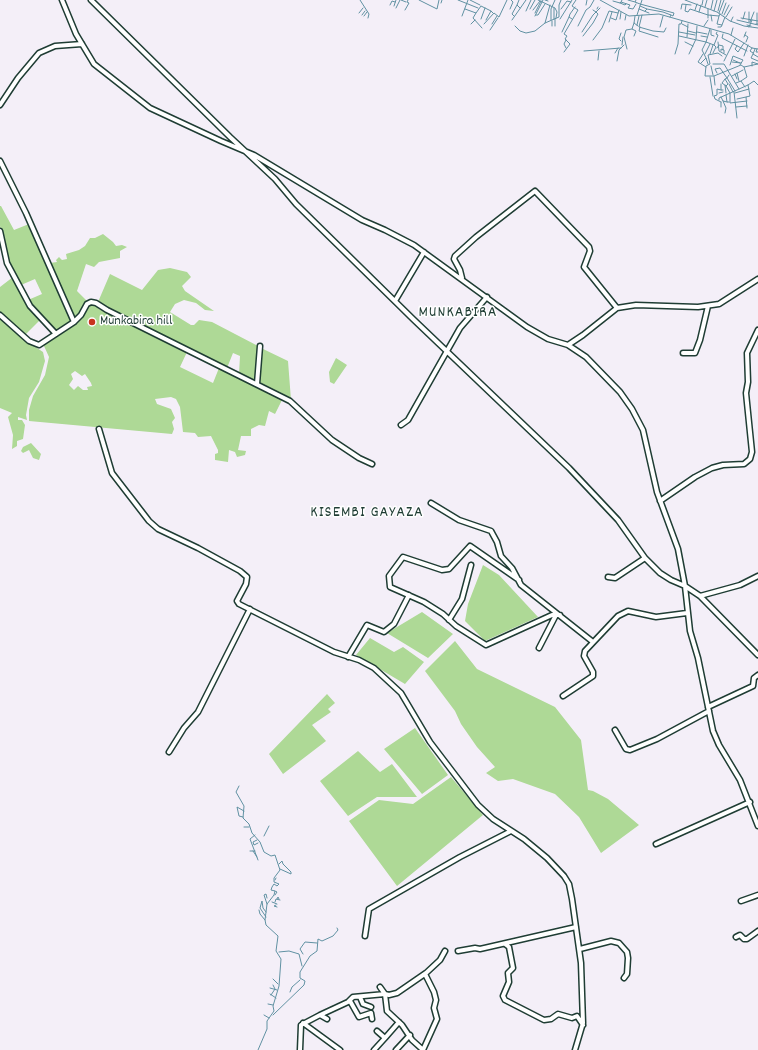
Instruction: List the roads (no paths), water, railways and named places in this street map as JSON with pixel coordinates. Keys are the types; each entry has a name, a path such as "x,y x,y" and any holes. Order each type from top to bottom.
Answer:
{"street":[{"path":"62,0 82,44 94,64 150,108 220,141 243,150 362,220 400,237 462,278 538,334 568,345 596,367 620,392 632,409 643,430 660,501 678,549 685,586 687,613 716,739 740,780 750,802 758,826"},
{"path":"91,0 395,301 569,468 613,514 645,558 660,573 700,596 758,655"},
{"path":"0,105 18,78 39,53 55,46 82,44"},
{"path":"0,161 26,212 74,322"},
{"path":"462,278 460,270 454,259 455,256 476,237 535,191 589,247 590,251 584,267 618,308"},
{"path":"0,231 5,256 15,280 33,310 56,334"},
{"path":"395,301 424,252"},
{"path":"568,345 584,335 618,308 636,305 708,306 724,302 758,279"},
{"path":"401,425 408,420 460,328 487,297"},
{"path":"0,314 29,341 38,345 74,322 82,315 87,304 96,302 107,310 293,403 332,440 345,450 372,464"},
{"path":"683,353 695,353 700,340 708,306"},
{"path":"660,501 695,477 712,468 723,465 744,464 750,459 752,452 750,422 746,399 748,382 747,353 758,330"},
{"path":"257,384 260,346"},
{"path":"99,429 112,474 149,521 158,529 198,548 240,571 247,577 246,584 237,601 321,646 374,668 397,688 430,742 468,793 486,813 547,858 566,879 571,894 580,949 583,1025 575,1050"},
{"path":"431,502 459,520 490,531 497,542 501,556 531,594 593,642"},
{"path":"519,580 470,546 449,569 442,570 403,557 389,576 390,587 424,602 486,645 558,615"},
{"path":"478,558 482,555"},
{"path":"608,577 615,578 645,558"},
{"path":"449,620 462,599 471,566"},
{"path":"700,596 740,585 758,576"},
{"path":"348,657 367,625 384,632 394,624 409,596"},
{"path":"169,752 184,728 198,712 250,609"},
{"path":"563,696 593,676 593,672 584,654 593,642 618,616 628,611 656,617 687,613"},
{"path":"539,648 558,615"},
{"path":"615,730 626,748 630,750 657,739 753,686 754,678 758,675"},
{"path":"656,844 750,802"},
{"path":"365,936 369,909 460,857 511,831"},
{"path":"741,901 758,895"},
{"path":"458,951 505,944 576,927"},
{"path":"736,937 740,935 744,939 748,939 758,931"},
{"path":"580,949 611,941 619,943 627,952 628,958 627,974 624,978"},
{"path":"505,944 508,947 513,968 508,973 509,982 503,996 505,1000 544,1020 551,1019 558,1014 572,1018 583,1016"},
{"path":"300,1050 300,1025 350,1001 353,997 385,994 389,995 397,993 426,973 440,960 445,950"},
{"path":"380,987 385,994 387,1011 399,1022 422,1049 437,1019 434,1008 436,1000 434,992 426,977 426,973"},
{"path":"360,997 363,1004 372,1007"},
{"path":"350,1001 359,1017 370,1013 372,1019"},
{"path":"320,1015 327,1019"},
{"path":"578,1016 583,1025"},
{"path":"374,1050 399,1022"},
{"path":"303,1023 340,1050"},
{"path":"377,1031 385,1038"},
{"path":"396,1050 410,1035"}],"waterway":[{"path":"360,0 369,14 368,18"},
{"path":"394,6 396,0"},
{"path":"396,8 400,0"},
{"path":"401,0 406,2"},
{"path":"405,10 409,3 407,2 408,0"},
{"path":"419,0 437,9 439,0"},
{"path":"458,0 478,8"},
{"path":"462,16 468,0"},
{"path":"470,0 480,5"},
{"path":"484,24 494,13 499,17 507,0"},
{"path":"510,9 513,2 511,0"},
{"path":"519,0 517,5 520,8"},
{"path":"512,20 526,0"},
{"path":"526,11 531,0"},
{"path":"530,9 535,0"},
{"path":"538,0 555,8 557,12 556,18"},
{"path":"535,16 543,0"},
{"path":"551,20 551,9 555,0"},
{"path":"515,26 520,31 526,33 535,31 545,23 559,17 559,5 561,0"},
{"path":"560,19 572,0"},
{"path":"564,52 570,44 565,39 567,36 564,34 578,10 572,6 576,0"},
{"path":"586,5 587,0"},
{"path":"578,26 586,10 590,7 594,0"},
{"path":"600,0 629,16 659,14 729,34 752,48 758,49"},
{"path":"622,0 621,2 630,5 628,8 633,9 636,4"},
{"path":"628,0 635,2"},
{"path":"636,0 635,2 640,4 674,13 673,16 671,15"},
{"path":"637,15 642,0"},
{"path":"685,0 717,12 730,21 744,26 758,28"},
{"path":"702,5 703,0"},
{"path":"705,7 707,0"},
{"path":"711,9 713,0"},
{"path":"714,11 717,0"},
{"path":"718,11 721,0"},
{"path":"719,13 724,0"},
{"path":"390,5 392,1 395,2"},
{"path":"533,10 540,1"},
{"path":"535,13 541,1"},
{"path":"561,9 567,1 571,2"},
{"path":"613,1 621,2"},
{"path":"620,3 626,4"},
{"path":"722,14 726,3"},
{"path":"536,15 538,15 545,4"},
{"path":"681,9 682,4 691,5"},
{"path":"695,10 697,4"},
{"path":"514,16 512,14 517,5"},
{"path":"545,23 550,5"},
{"path":"686,5 685,11 688,12 690,9 708,15 719,16 720,14"},
{"path":"699,12 701,5"},
{"path":"724,15 729,5"},
{"path":"465,9 476,13 481,6 491,11"},
{"path":"640,6 647,9 645,11"},
{"path":"572,19 569,17 575,7"},
{"path":"726,17 732,7"},
{"path":"359,13 363,8"},
{"path":"481,19 485,8"},
{"path":"554,8 554,19"},
{"path":"593,10 596,12 600,8"},
{"path":"639,9 649,13"},
{"path":"647,9 663,12 671,15 670,17"},
{"path":"708,9 708,18"},
{"path":"611,18 616,20 619,10"},
{"path":"362,15 365,11"},
{"path":"486,20 491,11 493,13"},
{"path":"593,40 602,28 609,11 618,13"},
{"path":"364,16 367,12"},
{"path":"582,32 596,12"},
{"path":"583,36 598,14 596,12"},
{"path":"609,22 612,12"},
{"path":"620,19 621,12"},
{"path":"743,19 745,12"},
{"path":"749,12 749,22"},
{"path":"750,22 754,12"},
{"path":"476,13 473,18 482,28"},
{"path":"757,13 757,24"},
{"path":"625,20 626,15"},
{"path":"642,15 639,27 664,32 666,28"},
{"path":"711,15 712,21"},
{"path":"492,24 497,16"},
{"path":"635,16 634,23 638,26"},
{"path":"637,25 639,16"},
{"path":"660,27 663,16"},
{"path":"718,27 721,27 722,25 717,24 719,16"},
{"path":"562,32 569,17"},
{"path":"722,25 725,17"},
{"path":"731,21 733,17"},
{"path":"490,30 498,18"},
{"path":"741,18 758,21"},
{"path":"555,19 555,26"},
{"path":"471,24 475,20"},
{"path":"704,26 708,20"},
{"path":"737,20 758,25"},
{"path":"749,27 752,20"},
{"path":"552,21 552,26"},
{"path":"675,54 678,44 679,24 681,24 682,21"},
{"path":"634,23 632,29 636,31 634,36"},
{"path":"682,24 688,27"},
{"path":"687,37 688,24"},
{"path":"747,25 751,26"},
{"path":"689,54 696,39 697,26"},
{"path":"640,27 639,31 658,37"},
{"path":"731,35 733,28"},
{"path":"627,49 624,37 626,30 632,29"},
{"path":"706,42 710,29"},
{"path":"711,30 711,35 714,36"},
{"path":"688,31 696,33"},
{"path":"679,32 695,35"},
{"path":"697,32 707,34"},
{"path":"706,58 702,50 706,42 714,45 718,35 716,34 717,32"},
{"path":"744,37 746,32"},
{"path":"621,33 619,39 621,41"},
{"path":"723,34 722,38 747,51"},
{"path":"745,35 748,37 746,42"},
{"path":"679,36 706,42"},
{"path":"701,36 707,37"},
{"path":"622,45 623,37"},
{"path":"724,61 735,39"},
{"path":"566,40 564,44 566,48"},
{"path":"685,42 693,46"},
{"path":"718,42 719,51 726,55"},
{"path":"737,46 735,49 738,52 744,43"},
{"path":"705,54 710,44"},
{"path":"617,61 619,50 624,45"},
{"path":"710,54 713,45"},
{"path":"713,53 716,47 714,45"},
{"path":"717,48 719,45 723,46 723,50"},
{"path":"744,56 748,45"},
{"path":"615,53 618,48"},
{"path":"584,51 621,48"},
{"path":"752,48 750,51 753,53"},
{"path":"721,51 721,49 724,50 724,53"},
{"path":"755,49 753,54 758,57"},
{"path":"757,49 756,52 758,52"},
{"path":"598,60 599,51"},
{"path":"722,56 718,53 708,55 710,64 706,66 705,76 714,76 741,65 744,67"},
{"path":"703,54 698,62 706,67"},
{"path":"753,54 751,58 758,61"},
{"path":"730,65 733,56 743,60 740,65"},
{"path":"701,63 706,58 708,64"},
{"path":"733,60 740,63"},
{"path":"732,62 741,63"},
{"path":"752,66 752,62 758,64"},
{"path":"713,64 724,64 739,89"},
{"path":"741,81 747,77 744,67 758,64"},
{"path":"711,66 713,75"},
{"path":"717,73 715,69 720,68 727,78 725,79"},
{"path":"732,76 743,70"},
{"path":"737,73 739,81"},
{"path":"735,74 737,79"},
{"path":"729,75 727,78 735,91"},
{"path":"714,76 715,85"},
{"path":"710,77 713,96"},
{"path":"726,86 722,83 725,79 728,84 726,86 730,93 730,103 747,101"},
{"path":"736,83 741,81 745,87"},
{"path":"719,100 719,98 754,81 758,85"},
{"path":"721,84 721,90 723,90"},
{"path":"729,84 733,92"},
{"path":"725,85 726,93"},
{"path":"747,108 746,97 750,96 748,85"},
{"path":"721,90 717,89 717,95 714,96 715,99 721,102"},
{"path":"735,93 749,89"},
{"path":"719,93 723,92"},
{"path":"734,92 737,118"},
{"path":"726,95 727,102 729,102"},
{"path":"721,97 723,101 727,102"},
{"path":"737,99 746,97"},
{"path":"723,101 726,108 725,113"},
{"path":"721,102 721,107"},
{"path":"736,107 747,106"},
{"path":"239,786 236,792 244,806 243,818 249,824 252,833 260,842 264,852 271,856 275,855 280,870 274,878 274,882 279,884 277,886 274,884 272,887 271,890 275,891 274,895 267,904 265,920 266,925 278,936 276,951 281,959 279,986 273,1006 274,1011 267,1021 267,1029 258,1050"},
{"path":"243,817 239,816 237,807 244,811"},
{"path":"264,836 269,826"},
{"path":"244,827 249,827"},
{"path":"255,835 250,839 258,860"},
{"path":"257,840 253,842 254,845 258,843"},
{"path":"250,851 255,851"},
{"path":"253,851 257,857"},
{"path":"279,864 282,861 291,874 280,869"},
{"path":"275,891 277,892 275,895"},
{"path":"267,898 266,894 264,895 267,904"},
{"path":"277,899 278,897 279,899"},
{"path":"275,902 276,899 280,900"},
{"path":"266,912 263,908 262,901 260,908 266,917"},
{"path":"272,902 277,904"},
{"path":"276,905 274,906 277,907"},
{"path":"259,910 260,914 265,920"},
{"path":"273,1015 304,985 305,981 300,978 300,972 310,956 317,951 318,939 322,941 333,936 338,930 337,928"},
{"path":"303,954 300,949 305,942 317,943"},
{"path":"279,952 289,951 299,954 302,966"},
{"path":"273,979 278,984"},
{"path":"290,992 292,987 300,980"},
{"path":"271,995 275,989 273,985"},
{"path":"270,988 277,990"},
{"path":"270,994 276,998"},
{"path":"268,1004 273,1005"},
{"path":"264,1015 269,1018"}],"place":[{"name":"Munkabira hill","path":"92,322"}],"district":[{"name":"MUNKABIRA","path":"458,314"},
{"name":"KISEMBI GAYAZA","path":"367,514"}]}
